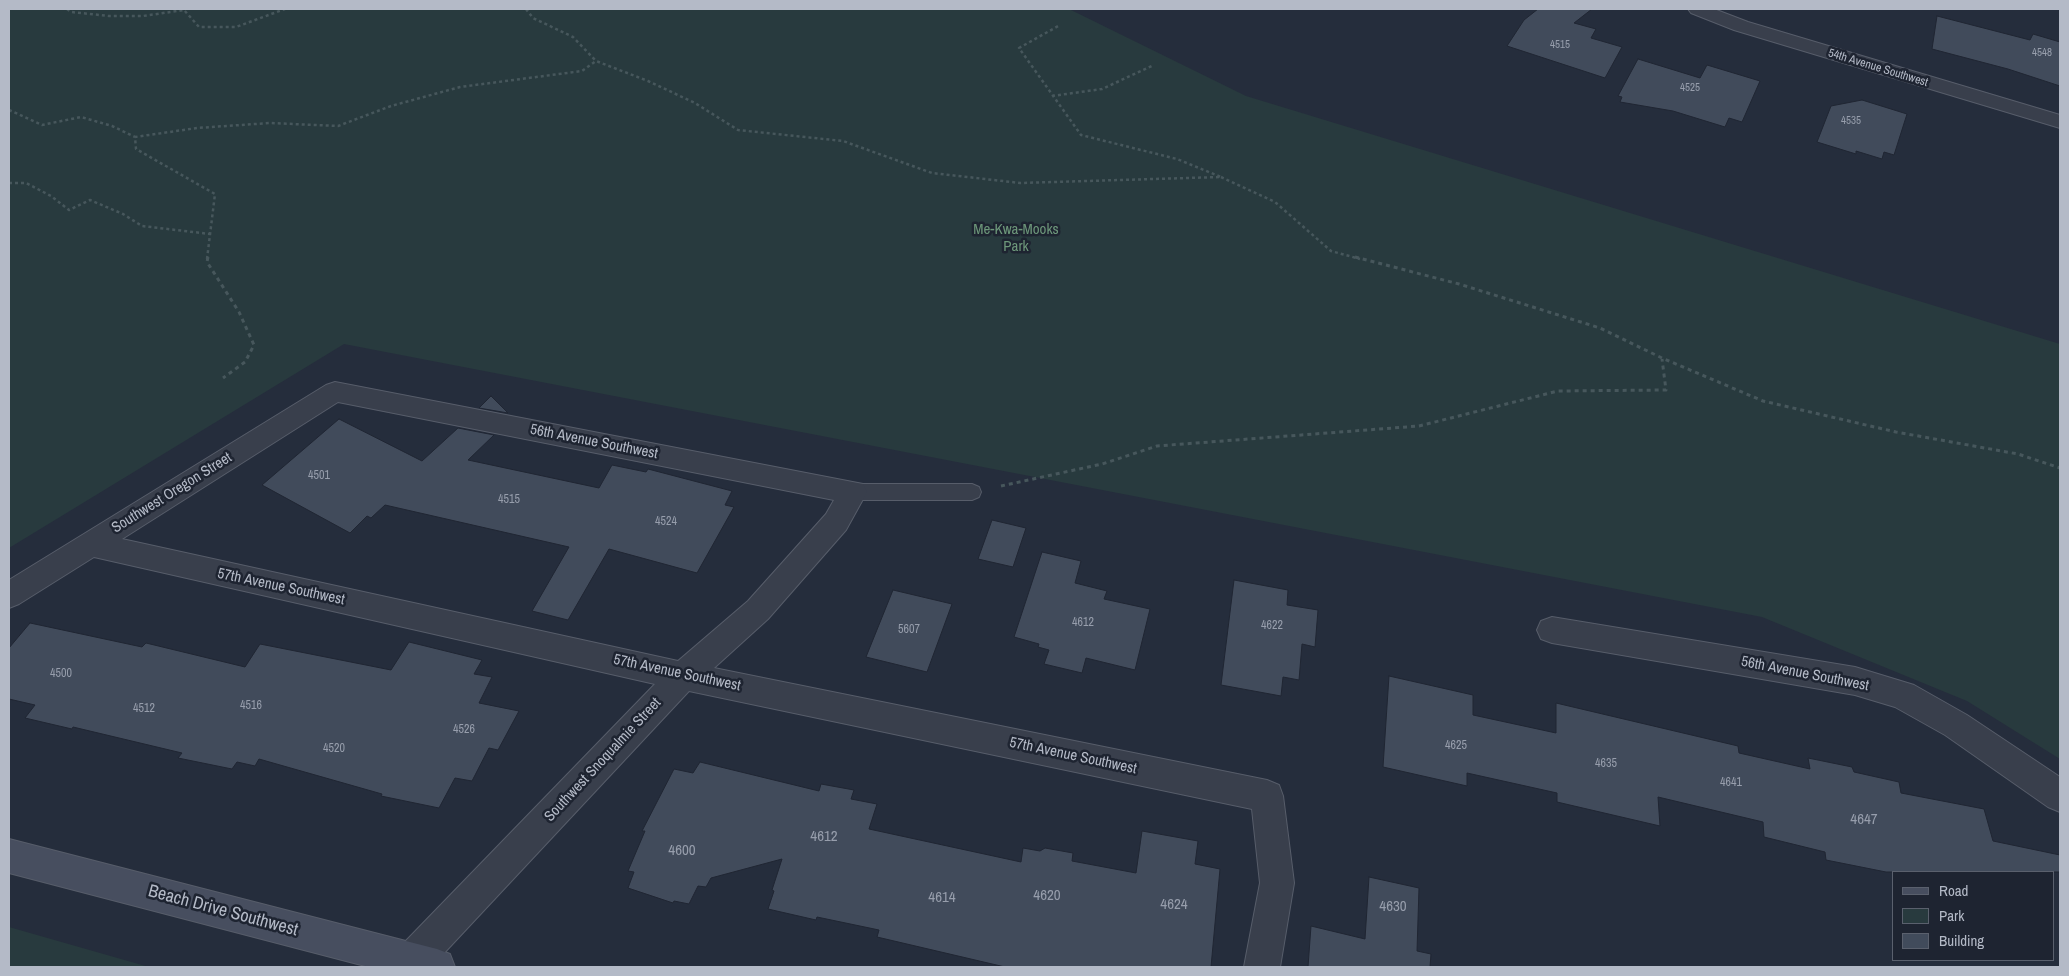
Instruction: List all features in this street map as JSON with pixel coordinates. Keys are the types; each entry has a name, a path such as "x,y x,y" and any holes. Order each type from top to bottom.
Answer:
{"main road":[{"name":"Beach Drive Southwest","path":"9,856 424,964"}],"street":[{"name":"54th Avenue Southwest","path":"1698,9 1741,26 2060,122"},
{"name":"56th Avenue Southwest","path":"336,392 853,492"},
{"name":"Southwest Oregon Street","path":"9,595 88,544 336,392"},
{"name":"Southwest Snoqualmie Street","path":"424,964 683,676 758,610 836,522 853,492"},
{"name":"57th Avenue Southwest","path":"88,544 683,676 1267,796 1277,883 1262,967"},
{"name":"56th Avenue Southwest","path":"1552,630 1855,681 1903,695 1956,725 2060,796"}],"lane":[{"path":"853,492 972,492"}],"path":[{"path":"67,9 71,12 109,16 143,16 184,10 198,28 236,27 285,9"},
{"path":"526,9 534,18 573,37 596,60 695,103 738,130 843,141 932,174 1020,183 1220,177"},
{"path":"1060,25 1019,48 1080,135 1177,158 1275,202 1331,251 1459,284 1600,328 1662,358 1763,401 1896,432 2018,454 2060,468"},
{"path":"9,110 42,125 81,117 112,126 135,137 197,128 270,123 338,126 391,106 460,88 582,70 596,60"},
{"path":"1052,96 1102,89 1154,65"},
{"path":"135,137 136,149 215,194 206,262 239,312 254,345 244,362 223,378"},
{"path":"9,183 26,184 51,196 69,210 90,200 123,214 142,226 210,234"},
{"path":"972,492 1102,464 1157,446 1419,426 1558,392 1666,390 1662,358"}],"green space":[{"name":"Me-Kwa-Mooks Park","path":"9,9 1069,9 1246,96 2060,344 2060,759 1967,701 1762,617 344,344 9,548"},
{"path":"9,927 149,967 9,967"}],"building":[{"path":"1538,9 1592,9 1574,23 1596,29 1591,38 1622,47 1605,78 1507,46 1524,20"},
{"path":"1937,16 2030,40 2033,34 2060,42 2060,86 2008,69 1932,49"},
{"path":"1638,59 1700,78 1707,65 1760,81 1742,122 1729,118 1725,127 1673,111 1620,102 1622,97 1618,96"},
{"path":"1862,100 1907,114 1894,155 1884,152 1882,159 1856,151 1856,154 1817,142 1831,106"},
{"path":"491,396 508,413 479,408"},
{"path":"339,419 422,461 458,428 494,435 468,460 599,488 612,465 646,472 648,469 732,491 725,505 734,507 697,573 609,549 568,620 532,611 569,547 385,505 371,518 367,516 350,533 262,485"},
{"path":"992,520 1026,528 1013,567 978,559"},
{"path":"1042,552 1081,561 1075,583 1107,591 1104,599 1150,609 1135,670 1086,658 1082,673 1044,664 1049,650 1038,647 1039,644 1014,637"},
{"path":"1234,580 1288,590 1287,605 1318,610 1315,647 1302,644 1299,680 1283,677 1281,696 1221,685"},
{"path":"893,590 952,604 927,672 866,657"},
{"path":"30,623 142,647 146,643 245,667 260,644 391,670 409,642 482,660 474,674 492,677 479,703 519,711 498,750 489,748 472,781 455,778 439,808 381,796 382,794 259,759 255,766 237,762 232,769 178,758 182,753 73,727 72,729 25,718 35,705 9,699 9,648"},
{"path":"1389,676 1473,695 1473,715 1556,733 1556,703 1738,746 1739,753 1810,769 1808,758 1852,767 1854,772 1899,782 1901,793 1984,809 1993,841 2060,855 2060,872 1886,872 1826,860 1825,852 1764,837 1763,822 1658,797 1660,826 1557,802 1557,793 1467,773 1467,786 1383,767"},
{"path":"700,762 819,791 821,784 854,790 851,799 877,804 869,829 1021,862 1023,848 1040,851 1045,848 1073,853 1072,861 1136,873 1142,831 1198,841 1195,864 1220,869 1211,967 1005,967 877,937 879,930 817,917 816,920 768,909 782,859 711,878 706,887 698,886 689,904 674,901 673,903 628,888 634,872 628,871 645,831 642,831 674,769 693,773"},
{"path":"1369,877 1419,888 1417,951 1431,954 1430,967 1308,967 1311,926 1365,939"}]}
